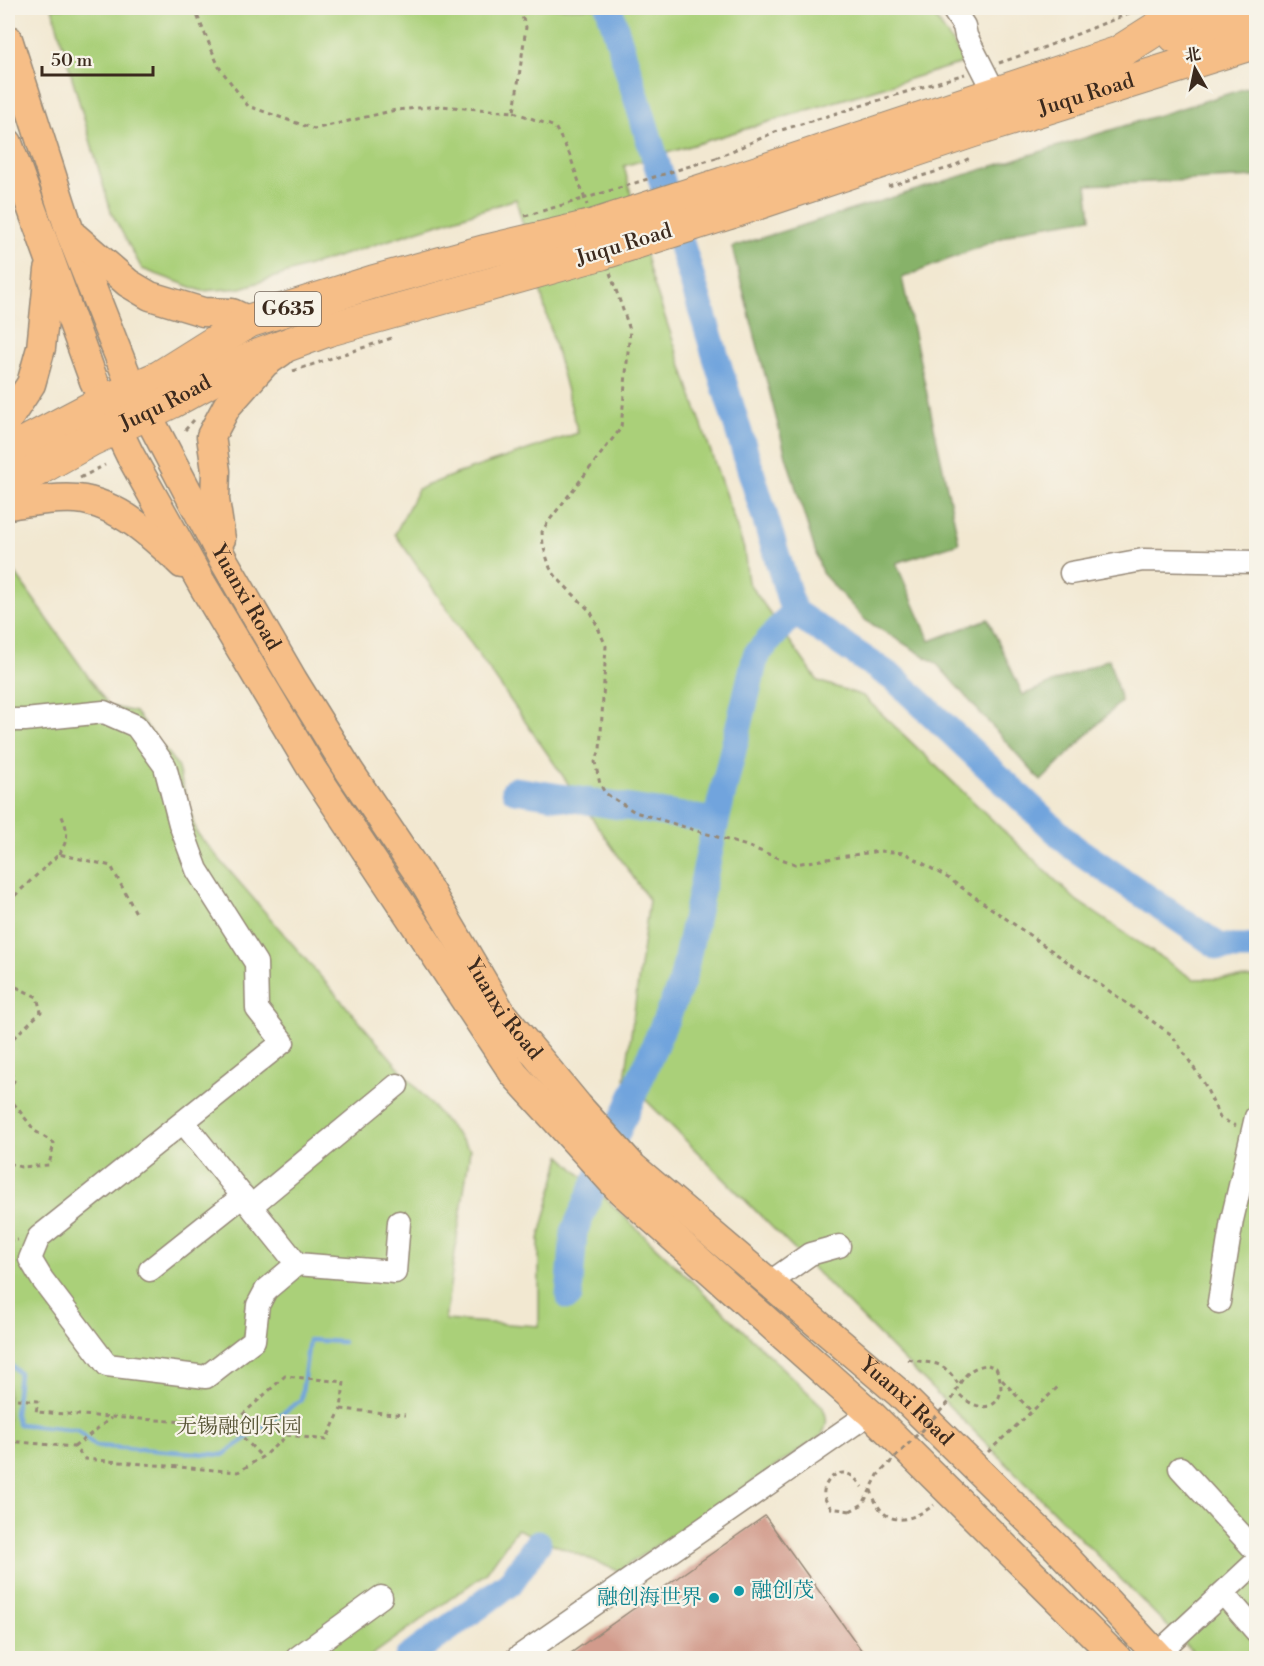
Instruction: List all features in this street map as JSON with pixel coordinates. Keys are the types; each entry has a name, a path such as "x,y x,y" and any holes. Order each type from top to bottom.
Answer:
{"highway":[{"name":"Juqu Road","path":"8,452 124,408 171,402 252,358 595,230 723,185 989,81 1119,53 1173,18 1201,8"},
{"path":"1119,53 1257,12"},
{"name":"Juqu Road","path":"723,185 972,131 1257,42"},
{"name":"Juqu Road","path":"8,486 90,440 160,377 249,321 373,282 487,251 595,230"}],"main road":[{"name":"Yuanxi Road","path":"8,39 70,232 122,369 124,408 224,561 292,680 426,885 502,1014 569,1116"},
{"name":"Yuanxi Road","path":"8,143 49,262 124,408 202,584 332,799 514,1074 569,1116"},
{"path":"70,232 128,284 150,296 203,312 232,313 249,321"},
{"path":"8,419 31,384 41,348 49,262"},
{"path":"224,561 215,500 216,471 211,436 227,406 244,386 265,363 294,342"},
{"path":"8,505 79,499 113,509 162,545 202,584"},
{"path":"569,1116 626,1178"},
{"name":"Yuanxi Road","path":"626,1178 769,1283 899,1393 1057,1548 1158,1657"},
{"name":"Yuanxi Road","path":"626,1178 870,1413 1117,1659"}],"street":[{"path":"952,8 964,26 966,36 989,81"},
{"path":"1071,573 1143,560 1257,562"},
{"path":"8,720 104,712 136,726 165,766 180,824 197,870 256,963 257,1009 283,1042 39,1237 30,1259 42,1279 107,1365 206,1377 254,1340 258,1305 266,1290 297,1264 395,1272 399,1222"},
{"path":"150,1270 247,1201 397,1085"},
{"path":"184,1123 297,1264"},
{"path":"1219,1302 1232,1220 1255,1127"},
{"path":"769,1283 810,1254 839,1246"},
{"path":"517,1659 870,1413"},
{"path":"1180,1468 1257,1551"},
{"path":"1158,1657 1257,1562"},
{"path":"1224,1593 1257,1631"},
{"path":"297,1659 381,1598"}],"path":[{"path":"194,8 219,67 248,106 314,129 396,110 440,106 514,112 555,128 569,153 630,330 621,428 542,532 543,545 550,567 557,578 591,612 606,646 600,750 596,762 600,784 605,793 634,812 747,846 795,864 879,851 905,853 948,878 1172,1035 1204,1083 1220,1118 1255,1127"},
{"path":"514,112 526,27 519,8"},
{"path":"595,230 723,185 775,132 989,81 1045,47 1143,8"},
{"path":"8,902 59,854 67,843 68,828 60,812"},
{"path":"59,854 111,866 136,913"},
{"path":"8,983 37,997 41,1012 8,1043"},
{"path":"8,1063 14,1081 8,1090"},
{"path":"8,1096 35,1131 54,1143 49,1164 21,1167 8,1163"},
{"path":"908,1359 935,1362 943,1366 959,1385"},
{"path":"862,1486 846,1473 837,1473 828,1480 824,1489 824,1498 831,1508 850,1511 863,1504 878,1475 953,1398 969,1372 978,1366 988,1365 996,1368 1002,1388 994,1403 984,1407 974,1405 960,1395"},
{"path":"76,1445 85,1459 238,1472 262,1457 288,1435 326,1440 341,1409 344,1382 285,1376 231,1425"},
{"path":"1000,1378 1032,1412"},
{"path":"973,1466 1059,1386"},
{"path":"8,1398 38,1401 36,1412 231,1425 262,1457"},
{"path":"341,1409 405,1415"},
{"path":"8,1441 76,1445 112,1417"},
{"path":"871,1490 879,1510 886,1517 903,1518 925,1512 951,1494"}],"green space":[{"path":"52,8 929,8 965,62 624,166 651,276 744,549 748,582 818,681 863,696 1076,900 1193,979 1256,978 1256,1658 1199,1658 625,1079 649,900 395,534 418,489 578,433 516,199 241,288 202,291 142,269 111,212"},
{"path":"1256,85 1256,177 1087,185 1091,218 1024,229 902,278 959,543 896,563 930,641 988,619 1023,695 1109,659 1121,701 1041,781 936,663 865,620 822,573 786,456 732,247"},
{"name":"无锡融创乐园","path":"8,563 109,706 135,712 177,765 196,832 470,1150 445,1320 539,1326 539,1239 561,1156 822,1406 826,1421 821,1436 618,1571 517,1529 486,1573 368,1658 8,1658"}],"building":[{"name":"融创茂","path":"765,1516 867,1658 564,1658 735,1537"}],"waterway":[{"path":"609,8 794,612"},
{"path":"569,1296 574,1232 682,982 716,821 756,655 794,612 896,680 1073,847 1220,947 1256,947"},
{"path":"515,790 716,821"},
{"path":"8,1362 19,1373 15,1414 18,1424 78,1430 95,1446 223,1455 301,1400 309,1340 343,1342"},
{"path":"408,1658 510,1583 538,1543"}],"place":[{"name":"融创茂","path":"739,1591"},
{"name":"融创海世界","path":"714,1598"}]}
